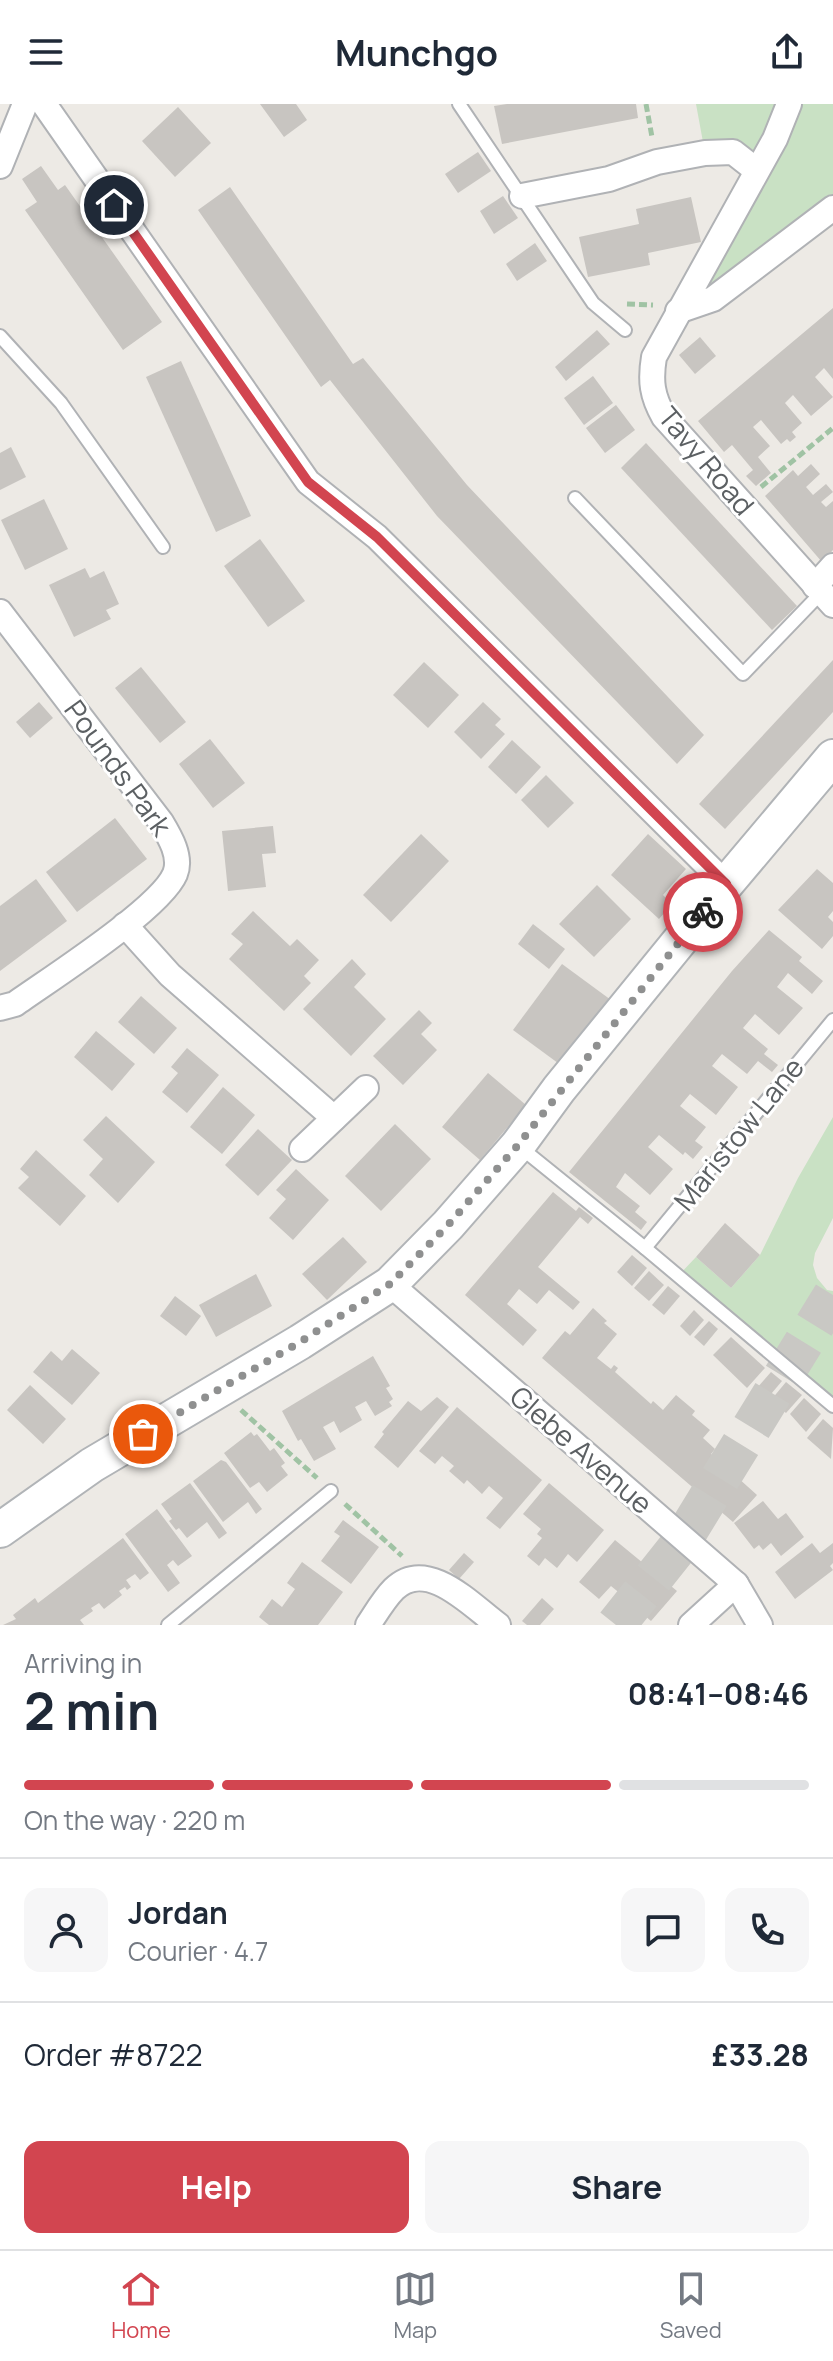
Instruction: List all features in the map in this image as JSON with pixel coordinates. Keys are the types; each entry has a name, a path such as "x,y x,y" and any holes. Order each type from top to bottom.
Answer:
{"main road":[{"path":"0,1530 92,1465 300,1342 390,1284 448,1225 518,1145 559,1089 833,757"}],"street":[{"path":"0,166 25,104"},
{"path":"44,104 308,482 377,537 726,884"},
{"name":"Tavy Road","path":"789,104 775,139 654,357 650,379 655,400 664,417 823,595"},
{"path":"522,196 609,179 657,162 705,153 733,152 756,170"},
{"path":"677,313 713,299 833,208"},
{"path":"823,595 833,566"},
{"name":"Pounds Park","path":"0,612 161,822 175,845 176,872 161,894 125,925 15,1004 0,1008"},
{"path":"125,925 170,975 334,1118"},
{"path":"302,1149 366,1088"},
{"name":"Glebe Avenue","path":"390,1284 736,1584 760,1625"},
{"path":"368,1625 392,1590 415,1578 430,1578 498,1625"},
{"path":"691,1625 736,1584"}],"lane":[{"path":"459,104 593,303 625,330"},
{"path":"0,336 61,403 163,547"},
{"path":"575,498 743,674 823,595"},
{"name":"Maristow Lane","path":"645,1248 833,1020"},
{"path":"518,1145 833,1406"},
{"path":"168,1625 331,1491"}],"path":[{"path":"593,303 651,304 677,313"},
{"path":"741,503 833,428"},
{"path":"268,1434 399,1551"}],"green space":[{"path":"696,104 833,104 833,208 678,311 756,171 705,153"},
{"path":"833,1117 833,1218 815,1253 813,1265 817,1278 827,1290 833,1291 833,1399 678,1276 696,1257 731,1288 760,1255 798,1178"}],"building":[{"path":"260,104 296,104 307,120 284,137"},
{"path":"636,104 638,118 502,144 494,106"},
{"path":"178,107 211,143 175,177 142,141"},
{"path":"478,152 491,171 458,193 445,174"},
{"path":"41,166 58,190 65,185 162,322 123,350 25,210 37,202 22,179"},
{"path":"230,187 353,364 363,358 467,485 704,735 677,764 437,516 330,380 321,387 198,210"},
{"path":"503,196 518,218 494,234 480,211"},
{"path":"691,197 701,242 648,253 650,265 588,277 579,237 639,224 636,209"},
{"path":"535,243 547,261 517,281 506,264"},
{"path":"833,308 833,379 824,368 815,377 833,397 811,416 793,395 785,403 802,423 792,432 796,437 790,442 787,439 781,444 761,420 753,427 770,446 758,457 771,473 756,486 746,476 753,470 732,445 724,452 698,421"},
{"path":"597,330 610,344 566,381 555,367"},
{"path":"700,337 716,356 695,374 679,355"},
{"path":"181,361 251,516 216,532 146,377"},
{"path":"593,376 613,403 584,425 564,398"},
{"path":"616,405 635,430 605,453 586,428"},
{"path":"646,443 797,606 772,630 621,468"},
{"path":"11,447 26,477 0,490 0,453"},
{"path":"811,464 820,474 806,487 813,495 826,484 833,492 821,502 826,507 833,501 833,550 822,562 765,496 793,470 798,476"},
{"path":"44,499 68,549 25,570 1,520"},
{"path":"260,539 305,601 268,627 224,566"},
{"path":"85,568 90,578 104,571 119,604 106,610 111,619 74,637 49,585"},
{"path":"833,660 833,712 725,829 699,804"},
{"path":"424,662 459,695 428,728 393,695"},
{"path":"141,667 186,722 160,743 115,688"},
{"path":"39,702 53,718 30,738 16,722"},
{"path":"483,702 501,719 495,725 505,734 481,759 454,732"},
{"path":"210,739 245,783 213,808 179,764"},
{"path":"512,740 541,767 516,794 488,767"},
{"path":"546,775 574,803 548,828 521,800"},
{"path":"115,818 147,859 77,912 46,872"},
{"path":"273,826 276,853 262,854 266,887 228,891 222,831"},
{"path":"421,834 449,861 391,922 363,895"},
{"path":"648,834 686,869 663,895 672,904 659,919 611,875"},
{"path":"817,869 833,883 833,911 828,917 833,922 833,936 822,949 778,910"},
{"path":"36,879 67,921 0,971 0,906"},
{"path":"597,885 631,919 594,957 559,924"},
{"path":"253,911 290,946 297,939 319,960 304,976 311,983 284,1011 229,959 243,944 231,934"},
{"path":"533,924 565,949 549,969 518,944"},
{"path":"769,930 802,957 799,961 823,981 812,994 788,973 777,987 803,1008 779,1035 755,1014 743,1028 768,1049 764,1054 778,1065 772,1072 758,1061 747,1074 722,1054 712,1066 738,1087 716,1115 690,1094 680,1106 706,1127 695,1141 703,1147 693,1159 685,1152 683,1155 659,1135 648,1147 673,1169 650,1195 625,1173 616,1187 640,1206 635,1212 647,1222 641,1230 569,1172 732,971"},
{"path":"352,959 366,974 354,987 386,1019 351,1056 303,1009"},
{"path":"562,964 611,1000 562,1066 513,1030"},
{"path":"141,996 177,1028 154,1054 118,1022"},
{"path":"419,1010 432,1023 421,1034 437,1050 403,1085 373,1056"},
{"path":"96,1031 135,1064 112,1091 74,1057"},
{"path":"187,1048 219,1075 187,1113 162,1092 178,1073 171,1067"},
{"path":"488,1073 526,1105 480,1160 442,1127"},
{"path":"223,1087 255,1115 222,1154 190,1127"},
{"path":"106,1116 155,1162 118,1203 89,1175 103,1159 83,1140"},
{"path":"395,1124 431,1159 381,1211 345,1176"},
{"path":"258,1129 292,1160 258,1196 225,1165"},
{"path":"36,1150 86,1196 60,1226 18,1188 29,1177 20,1169"},
{"path":"296,1169 329,1200 293,1240 269,1218 286,1199 276,1190"},
{"path":"553,1192 576,1211 579,1207 593,1218 588,1224 580,1217 538,1267 580,1302 573,1310 549,1290 537,1304 519,1289 507,1304 537,1330 523,1346 465,1295"},
{"path":"725,1223 760,1255 731,1288 696,1257"},
{"path":"343,1237 367,1262 327,1300 302,1274"},
{"path":"632,1255 647,1268 632,1286 617,1272"},
{"path":"649,1271 664,1285 649,1301 634,1288"},
{"path":"256,1274 272,1306 216,1337 199,1305"},
{"path":"668,1286 680,1296 664,1315 652,1305"},
{"path":"175,1296 201,1316 186,1336 160,1316"},
{"path":"593,1308 617,1334 597,1358 611,1369 614,1365 618,1368 615,1372 651,1404 653,1401 663,1410 676,1395 695,1411 692,1415 710,1430 703,1438 715,1449 711,1454 731,1469 744,1453 752,1459 737,1477 757,1495 733,1522 542,1358 565,1331 570,1335"},
{"path":"694,1310 704,1320 690,1336 680,1326"},
{"path":"709,1321 718,1329 704,1346 694,1337"},
{"path":"731,1337 765,1368 747,1388 713,1355"},
{"path":"72,1349 100,1373 72,1405 33,1372 51,1351 62,1361"},
{"path":"373,1356 390,1386 386,1388 393,1399 389,1402 392,1406 375,1416 366,1401 355,1407 362,1420 340,1433 334,1421 323,1427 336,1449 314,1461 301,1439 298,1441 282,1411"},
{"path":"771,1372 782,1381 761,1406 750,1396"},
{"path":"786,1382 802,1395 786,1413 771,1400"},
{"path":"30,1385 66,1419 43,1444 7,1410"},
{"path":"437,1397 449,1407 398,1468 374,1447 384,1434 382,1432 408,1401 421,1411"},
{"path":"804,1398 821,1414 806,1432 790,1414"},
{"path":"457,1407 542,1480 500,1529 486,1518 503,1498 489,1486 482,1494 467,1480 464,1484 449,1471 454,1466 442,1456 435,1464 419,1451"},
{"path":"823,1419 833,1428 831,1459 807,1438"},
{"path":"251,1432 254,1436 257,1434 270,1451 274,1448 285,1463 281,1466 288,1475 267,1492 259,1482 250,1488 224,1453"},
{"path":"221,1460 226,1462 262,1509 256,1514 248,1502 223,1522 193,1481"},
{"path":"190,1483 227,1533 219,1539 207,1522 187,1538 169,1521 172,1519 161,1504"},
{"path":"549,1483 604,1530 577,1562 568,1554 557,1568 545,1558 539,1566 527,1556 542,1538 537,1534 541,1529 523,1514"},
{"path":"763,1501 778,1519 786,1513 804,1537 781,1556 771,1543 763,1550 759,1545 754,1549 734,1523"},
{"path":"157,1509 192,1556 178,1566 173,1560 167,1565 180,1583 168,1592 125,1534"},
{"path":"343,1520 379,1547 351,1584 321,1561 340,1536 334,1532"},
{"path":"123,1538 149,1573 140,1580 135,1574 126,1580 131,1587 119,1591 122,1595 104,1609 99,1603 91,1608 93,1611 80,1620 84,1625 3,1625 16,1619 13,1615 35,1598 38,1603"},
{"path":"615,1540 677,1591 651,1621 635,1607 622,1622 609,1611 622,1595 611,1586 599,1599 579,1582"},
{"path":"812,1543 820,1553 833,1543 833,1563 830,1566 833,1570 795,1599 775,1572"},
{"path":"464,1553 474,1562 459,1579 449,1570"},
{"path":"302,1562 343,1592 318,1625 269,1625 259,1617 272,1599 282,1607 295,1589 287,1583"},
{"path":"542,1598 554,1609 540,1625 527,1625 522,1621"}],"tunnel":[{"path":"616,1625 678,1547 833,1295"}],"way so far":[{"path":"143,1434 300,1342 390,1284 448,1225 518,1145 559,1089 703,912"}],"route":[{"path":"114,205 308,482 377,537 726,884 703,912"}]}
